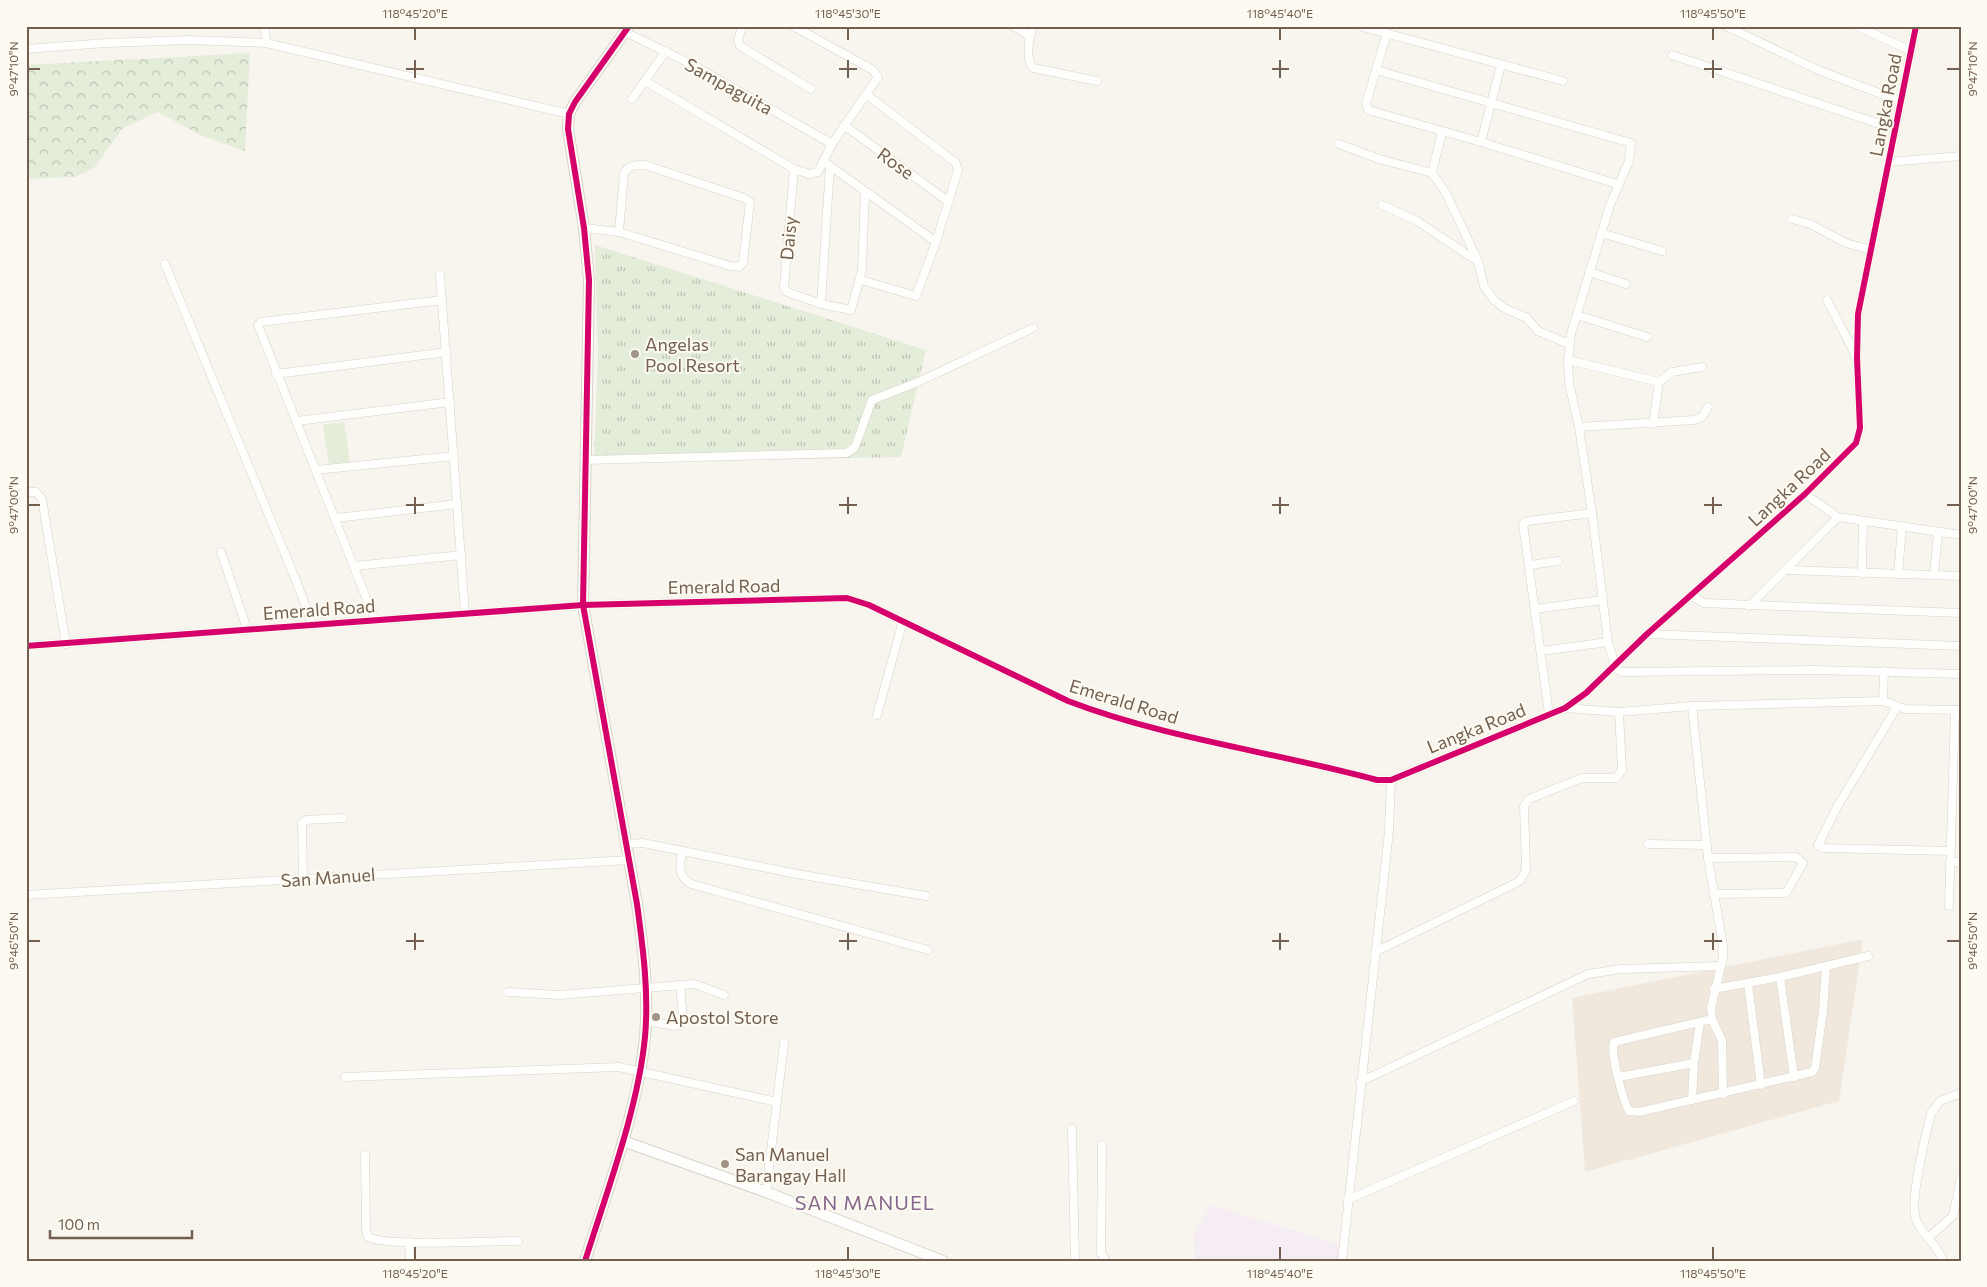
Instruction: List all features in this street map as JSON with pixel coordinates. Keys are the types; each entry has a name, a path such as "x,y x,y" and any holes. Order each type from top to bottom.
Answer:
{"street":[{"path":"265,26 266,43"},
{"path":"742,26 738,40 740,46 811,89"},
{"path":"645,81 794,169 816,174 844,125 876,82 876,73 793,26"},
{"path":"1013,26 1030,36"},
{"path":"1033,26 1030,36 1029,59 1033,68 1097,82"},
{"path":"1726,26 1818,70 1900,101"},
{"path":"1857,26 1911,51"},
{"name":"Langka Road","path":"1391,780 1565,708 1579,699 1647,634 1805,494 1850,450 1859,436 1860,419 1857,358 1858,314 1916,26"},
{"path":"1363,27 1563,81"},
{"path":"585,1261 623,1141 640,1070 646,1021 640,929 630,860 583,605 589,280 584,228 570,153 568,129 569,114 627,29"},
{"name":"Sampaguita","path":"627,29 832,144"},
{"path":"1387,33 1366,108 1617,184"},
{"path":"26,49 107,42 188,40 266,43 569,114"},
{"path":"632,99 666,51"},
{"path":"1672,55 1895,129"},
{"path":"1481,142 1501,64"},
{"path":"1376,70 1490,104 1628,141 1632,146 1629,161 1617,184 1601,233 1569,344 1568,360 1569,383 1579,427 1608,642 1614,667 1623,672 1884,671 1961,674"},
{"path":"861,280 916,296 936,242 958,170 956,163 867,95"},
{"name":"Rose","path":"844,125 949,202"},
{"path":"1432,173 1442,132"},
{"path":"1339,144 1379,159 1432,173 1446,193 1478,261 1484,286 1499,304 1527,318 1538,331 1569,344"},
{"path":"1889,162 1961,156"},
{"path":"822,161 936,242"},
{"path":"584,228 619,232 730,266 739,267 743,263 750,202 744,198 645,166 632,166 624,174 619,232"},
{"path":"821,304 830,166"},
{"name":"Daisy","path":"794,169 784,290 821,304 852,310 861,280 865,192"},
{"path":"1382,205 1417,221 1478,261"},
{"path":"1792,219 1810,224 1846,243 1871,250"},
{"path":"1601,233 1662,251"},
{"path":"165,264 297,583 312,624"},
{"path":"1590,272 1626,284"},
{"path":"440,275 465,613"},
{"path":"375,620 336,518 258,327 260,323 442,300"},
{"path":"1827,300 1857,358"},
{"path":"1577,315 1647,337"},
{"path":"587,460 847,453 855,448 872,400 918,382 1033,328"},
{"path":"276,374 447,352"},
{"path":"1568,360 1659,382"},
{"path":"1653,424 1659,382 1672,372 1702,367"},
{"path":"297,421 450,402"},
{"path":"1579,427 1698,420 1705,414 1708,407"},
{"path":"316,470 454,456"},
{"path":"26,492 36,492 42,499 66,644"},
{"path":"1805,494 1838,517 1863,522 1961,534"},
{"path":"336,518 457,504"},
{"path":"1549,714 1530,565 1522,527 1524,522 1592,513"},
{"path":"1749,606 1838,517"},
{"path":"1862,573 1863,522"},
{"path":"1898,574 1902,527"},
{"path":"1934,575 1938,532"},
{"path":"221,552 247,629"},
{"path":"355,566 461,555"},
{"path":"1530,565 1558,561"},
{"path":"1786,570 1961,576"},
{"path":"1690,595 1704,603 1749,606 1961,613"},
{"name":"Emerald Road","path":"26,646 583,605 847,598 862,601 1068,701 1109,716 1377,780 1391,780"},
{"path":"1535,609 1603,600"},
{"path":"877,715 903,621"},
{"path":"1647,634 1961,646"},
{"path":"1541,651 1608,642"},
{"path":"1883,701 1884,671"},
{"path":"1565,708 1619,712 1692,706 1883,701 1897,708 1912,710 1958,710 1950,851 1949,906"},
{"path":"1692,706 1708,858 1724,952 1711,1008 1712,1019 1722,1041 1723,1094"},
{"path":"1897,708 1837,807 1818,844 1823,848 1950,851"},
{"path":"1375,952 1520,881 1526,870 1524,806 1529,799 1582,778 1616,778 1622,770 1619,712"},
{"path":"1342,1261 1347,1200 1389,831 1391,780"},
{"path":"302,878 302,823 306,820 343,818"},
{"path":"627,844 643,843 797,874 926,896"},
{"path":"1648,844 1707,845"},
{"path":"682,851 682,877 691,884 928,950"},
{"path":"1708,858 1796,857 1802,863 1786,893 1715,894"},
{"name":"San Manuel","path":"26,895 630,860"},
{"path":"1950,862 1961,862"},
{"path":"1714,989 1748,984 1868,956"},
{"path":"1360,1082 1588,974 1621,969 1720,966"},
{"path":"1712,1019 1614,1042 1613,1051 1619,1078 1628,1109 1632,1113 1809,1074 1814,1068 1823,1011 1826,967"},
{"path":"1780,977 1794,1077"},
{"path":"1748,984 1761,1085"},
{"path":"646,1021 675,1026 681,1024 680,985"},
{"path":"508,992 558,995 680,985 700,986 724,995"},
{"path":"1692,1100 1694,1063 1700,1022"},
{"path":"766,1192 784,1043"},
{"path":"1619,1078 1694,1063"},
{"path":"345,1077 609,1067 640,1070 777,1102"},
{"path":"1943,1261 1917,1223 1914,1211 1928,1126 1935,1106 1946,1098 1961,1093"},
{"path":"1347,1200 1574,1101"},
{"path":"1072,1130 1075,1261"},
{"path":"623,1141 766,1192 944,1261"},
{"path":"1102,1145 1101,1253 1106,1261"},
{"path":"365,1155 366,1229 368,1237 378,1240 409,1242 518,1241"},
{"path":"1929,1238 1954,1216 1961,1178"},
{"path":"409,1242 410,1261"}],"shaded area":[{"path":"1863,939 1839,1101 1585,1172 1572,998"},
{"path":"1211,1205 1340,1245 1339,1261 1195,1261 1194,1235"}],"green space":[{"path":"250,53 245,151 200,135 158,112 123,128 94,168 75,177 26,179 26,65"},
{"path":"595,245 926,350 901,457 748,460 594,460 598,355"},
{"path":"344,422 350,462 329,465 323,425"}],"cycle path":[{"path":"585,1261 621,1150 636,1093 645,1037 646,987 637,904 583,605 589,280 584,228 568,129 569,114 575,102 629,26"},
{"path":"26,646 583,605 847,598 869,605 1068,701 1106,714 1182,735 1377,780 1391,780 1565,708 1586,693 1647,634 1805,494 1856,443 1860,428 1857,358 1858,314 1916,26"}],"place":[{"name":"Angelas Pool Resort","path":"635,354"},
{"name":"Apostol Store","path":"656,1017"},
{"name":"San Manuel Barangay Hall","path":"725,1164"}],"district":[{"name":"SAN MANUEL","path":"865,1202"}]}
